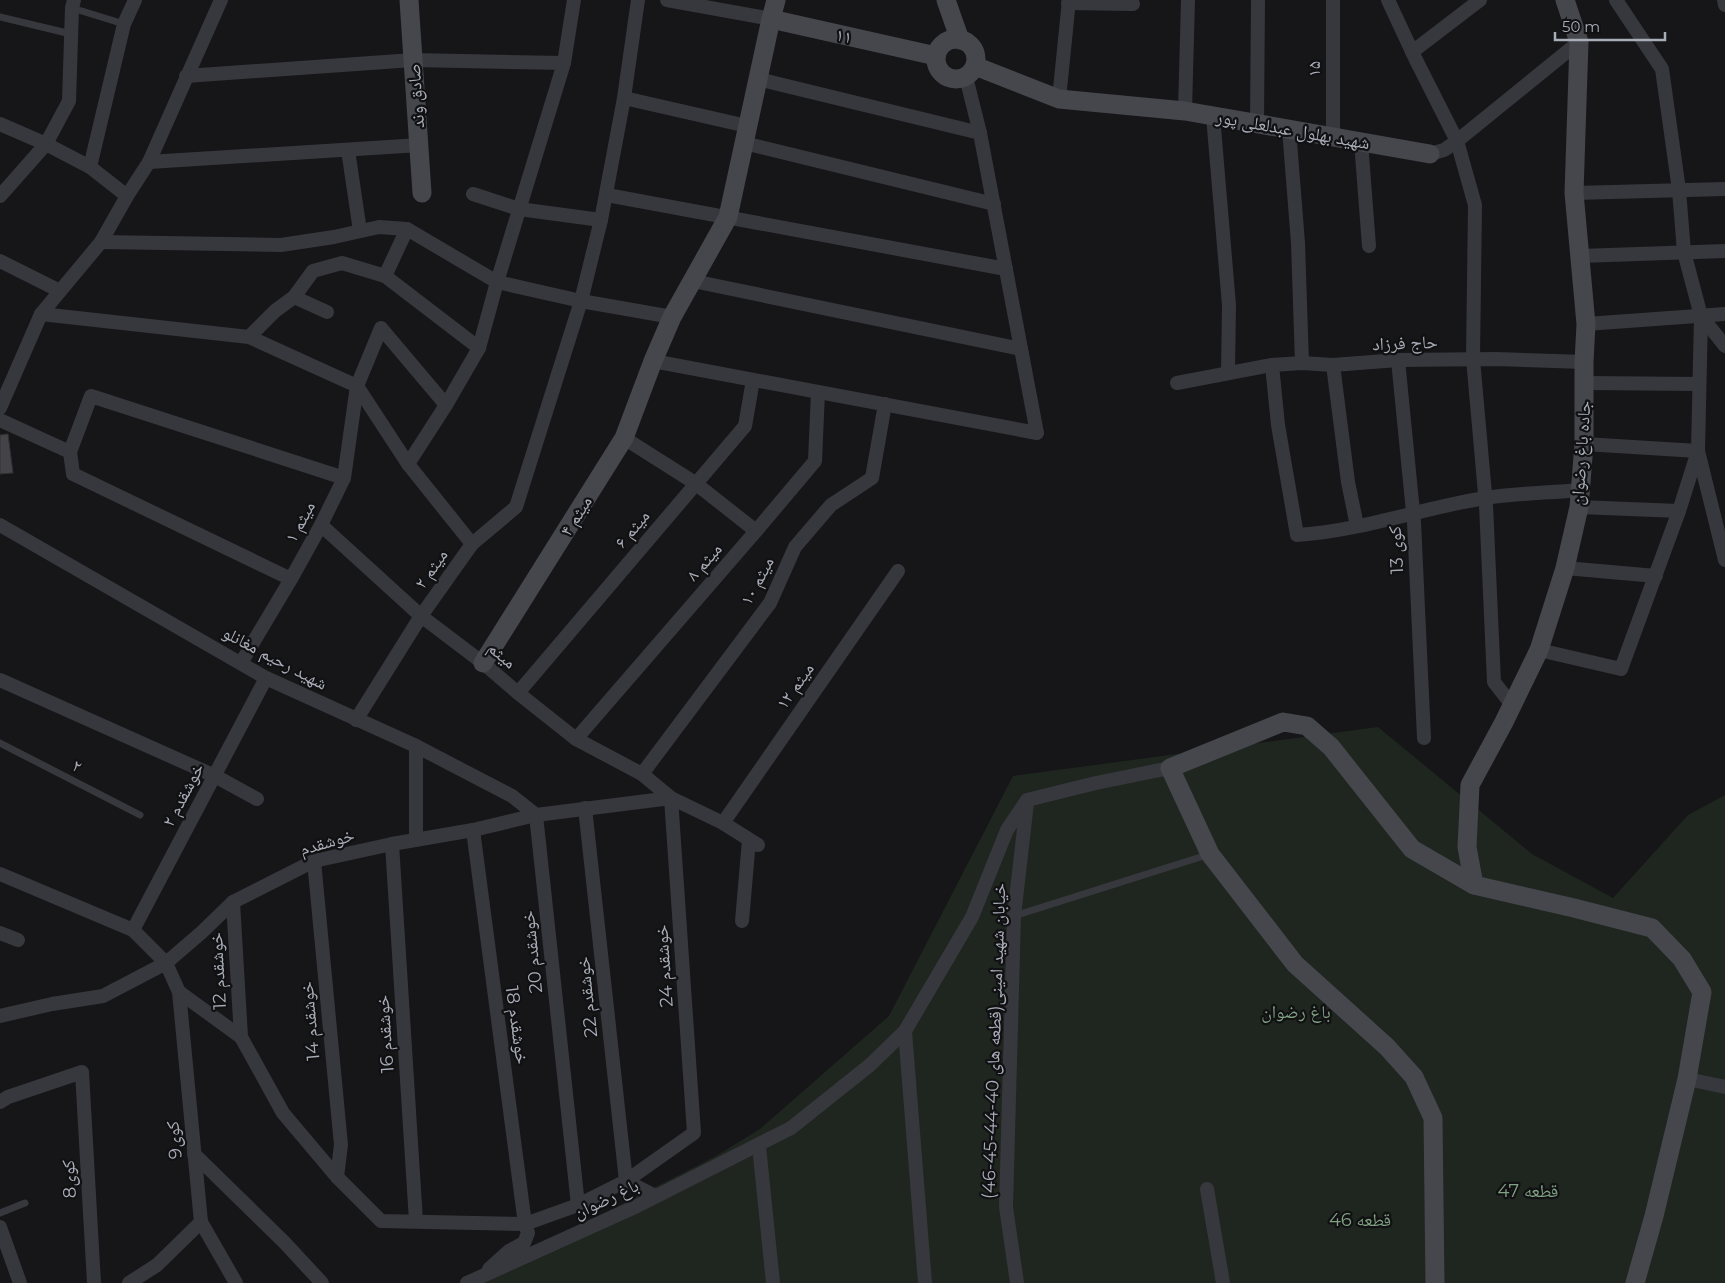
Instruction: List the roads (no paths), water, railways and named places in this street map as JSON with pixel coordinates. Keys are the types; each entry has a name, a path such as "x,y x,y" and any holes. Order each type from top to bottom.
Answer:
{"street":[{"path":"90,167 124,24 135,0"},
{"path":"0,408 41,314 101,242 149,162 221,0"},
{"name":"صادق وند","path":"409,0 422,193"},
{"path":"408,464 446,404 478,348 496,282 564,63 574,0"},
{"name":"۲ میثم","path":"356,720 421,616 472,544 516,508 581,301 601,220 624,98 638,0"},
{"path":"666,0 771,19 776,0"},
{"path":"946,0 960,40"},
{"path":"1185,111 1188,0"},
{"path":"1257,124 1258,0"},
{"name":"۱۵","path":"1333,0 1333,137"},
{"path":"1388,0 1457,142 1474,205 1473,359 1486,498 1494,682 1512,705"},
{"path":"1412,52 1480,0"},
{"name":"جاده باغ رضوان","path":"1474,885 1466,847 1470,785 1540,650 1565,568 1579,499 1584,444 1586,324 1574,193 1579,42 1565,0"},
{"path":"1616,0 1662,69 1679,190 1684,252 1701,316 1698,451 1725,560"},
{"path":"1724,0 1725,5"},
{"path":"1059,99 1068,1 1133,4"},
{"path":"0,196 46,144 69,101 73,4"},
{"name":"۱۱","path":"771,19 936,56"},
{"name":"۴ میثم","path":"484,663 624,438 652,361 672,317 728,217 771,19"},
{"path":"960,40 972,47 977,59 971,72 960,80 947,78 938,69 936,56 942,45 947,41 960,40"},
{"name":"شهید بهلول عبدلعلی پور","path":"971,72 1059,99 1185,111 1430,154 1444,150 1457,142 1579,42"},
{"path":"186,76 414,60 564,63"},
{"path":"652,361 1037,433 980,133 971,72"},
{"path":"758,79 980,133"},
{"path":"624,98 994,204"},
{"path":"1213,116 1229,305 1228,372"},
{"path":"0,124 46,144 90,167 127,196"},
{"path":"1289,129 1298,243 1302,363"},
{"path":"1361,142 1369,246"},
{"path":"149,162 420,145"},
{"path":"348,150 360,231"},
{"path":"1574,193 1679,190 1724,184"},
{"path":"473,194 519,209 601,220"},
{"path":"607,195 1006,269"},
{"path":"101,242 281,245 334,237 379,227 407,229 496,282 581,301 672,317"},
{"path":"385,276 407,229"},
{"path":"1580,256 1725,251"},
{"path":"0,261 60,291"},
{"path":"248,338 275,311 294,296 313,271 342,263 385,276 478,348"},
{"path":"693,281 1021,349"},
{"path":"294,296 327,312"},
{"path":"41,314 248,338 357,386 408,464 472,544"},
{"path":"1586,324 1725,314"},
{"path":"1701,316 1725,346"},
{"name":"۱ میثم","path":"241,663 291,579 344,478 357,386 381,328 446,404"},
{"name":"حاج فرزاد","path":"1177,383 1272,364 1333,365 1398,360 1473,359 1584,362"},
{"name":"کوی 13","path":"1398,360 1413,513 1424,738"},
{"path":"1272,364 1278,424 1297,534 1320,533 1357,526 1486,498 1579,499 1679,512"},
{"path":"1333,365 1348,482 1357,526"},
{"name":"۶ میثم","path":"518,693 745,426 753,380"},
{"path":"1585,383 1699,384"},
{"name":"۸ میثم","path":"576,739 814,461 818,392"},
{"path":"291,579 73,474 70,452 90,396 344,478"},
{"name":"۱۰ میثم","path":"642,774 770,603 795,547 831,505 872,478 885,404"},
{"path":"0,420 70,452"},
{"path":"624,438 695,483 756,531"},
{"path":"1584,444 1698,451"},
{"path":"1540,650 1621,669 1679,512 1698,451"},
{"name":"میثم","path":"321,525 421,616 484,663 576,739 642,774 671,798 722,823 754,842 742,921"},
{"name":"شهید رحیم مغانلو","path":"0,526 266,678 416,746 512,796 536,815"},
{"path":"1565,568 1656,576"},
{"name":"۱۲ میثم","path":"722,823 898,572"},
{"name":"۲ خوشقدم","path":"133,930 266,678"},
{"path":"0,680 215,776 257,799"},
{"path":"1027,800 1096,782 1170,768 1282,722 1307,726 1331,747 1412,849 1474,885 1652,928 1682,959 1702,992 1686,1079 1654,1216 1635,1283"},
{"path":"416,746 416,840"},
{"path":"1170,768 1210,854 1295,964 1387,1046 1414,1077 1433,1118 1435,1283"},
{"name":"خوشقدم","path":"0,1016 52,1004 103,996 166,963 233,902 314,861 392,844 473,830 536,815 671,798"},
{"name":"خوشقدم 24","path":"626,1181 694,1133 671,798"},
{"name":"خیابان شهید امینی(قطعه های 40-44-45-46)","path":"1018,1283 1006,1207 1014,916 1027,800"},
{"name":"باغ رضوان","path":"472,1281 628,1210 759,1146 790,1128 870,1065 905,1031 972,916 1008,830 1027,800"},
{"name":"خوشقدم 22","path":"585,808 626,1181"},
{"name":"خوشقدم 20","path":"536,815 578,1205"},
{"name":"خوشقدم 18","path":"473,830 525,1224"},
{"name":"خوشقدم 16","path":"392,844 416,1221"},
{"name":"خوشقدم 14","path":"314,861 341,1145 337,1176"},
{"path":"0,874 133,930 166,963"},
{"name":"خوشقدم 12","path":"233,902 240,1037"},
{"path":"0,933 18,940"},
{"name":"کوی9","path":"166,963 179,992 201,1222"},
{"path":"179,992 240,1037 283,1113 337,1176 381,1221 525,1224 578,1205 626,1181 655,1196"},
{"path":"905,1031 925,1283"},
{"name":"کوی8","path":"0,1102 8,1097 82,1072 94,1283"},
{"path":"1686,1079 1725,1087"},
{"path":"759,1146 773,1283"},
{"path":"194,1154 284,1242 322,1283"},
{"path":"1207,1189 1223,1283"},
{"path":"129,1283 157,1265 201,1222 236,1283"},
{"path":"472,1281 509,1251 524,1243 528,1233 525,1224"},
{"path":"0,1227 20,1283"}],"lane":[{"path":"73,4 124,24"},
{"path":"0,17 71,34"},
{"name":"۲","path":"0,743 140,815"},
{"path":"1014,916 1210,854"},
{"path":"0,1213 25,1203"}],"park label":[{"name":"قطعه 47","path":"1528,1191"},
{"name":"قطعه 46","path":"1360,1220"}]}
